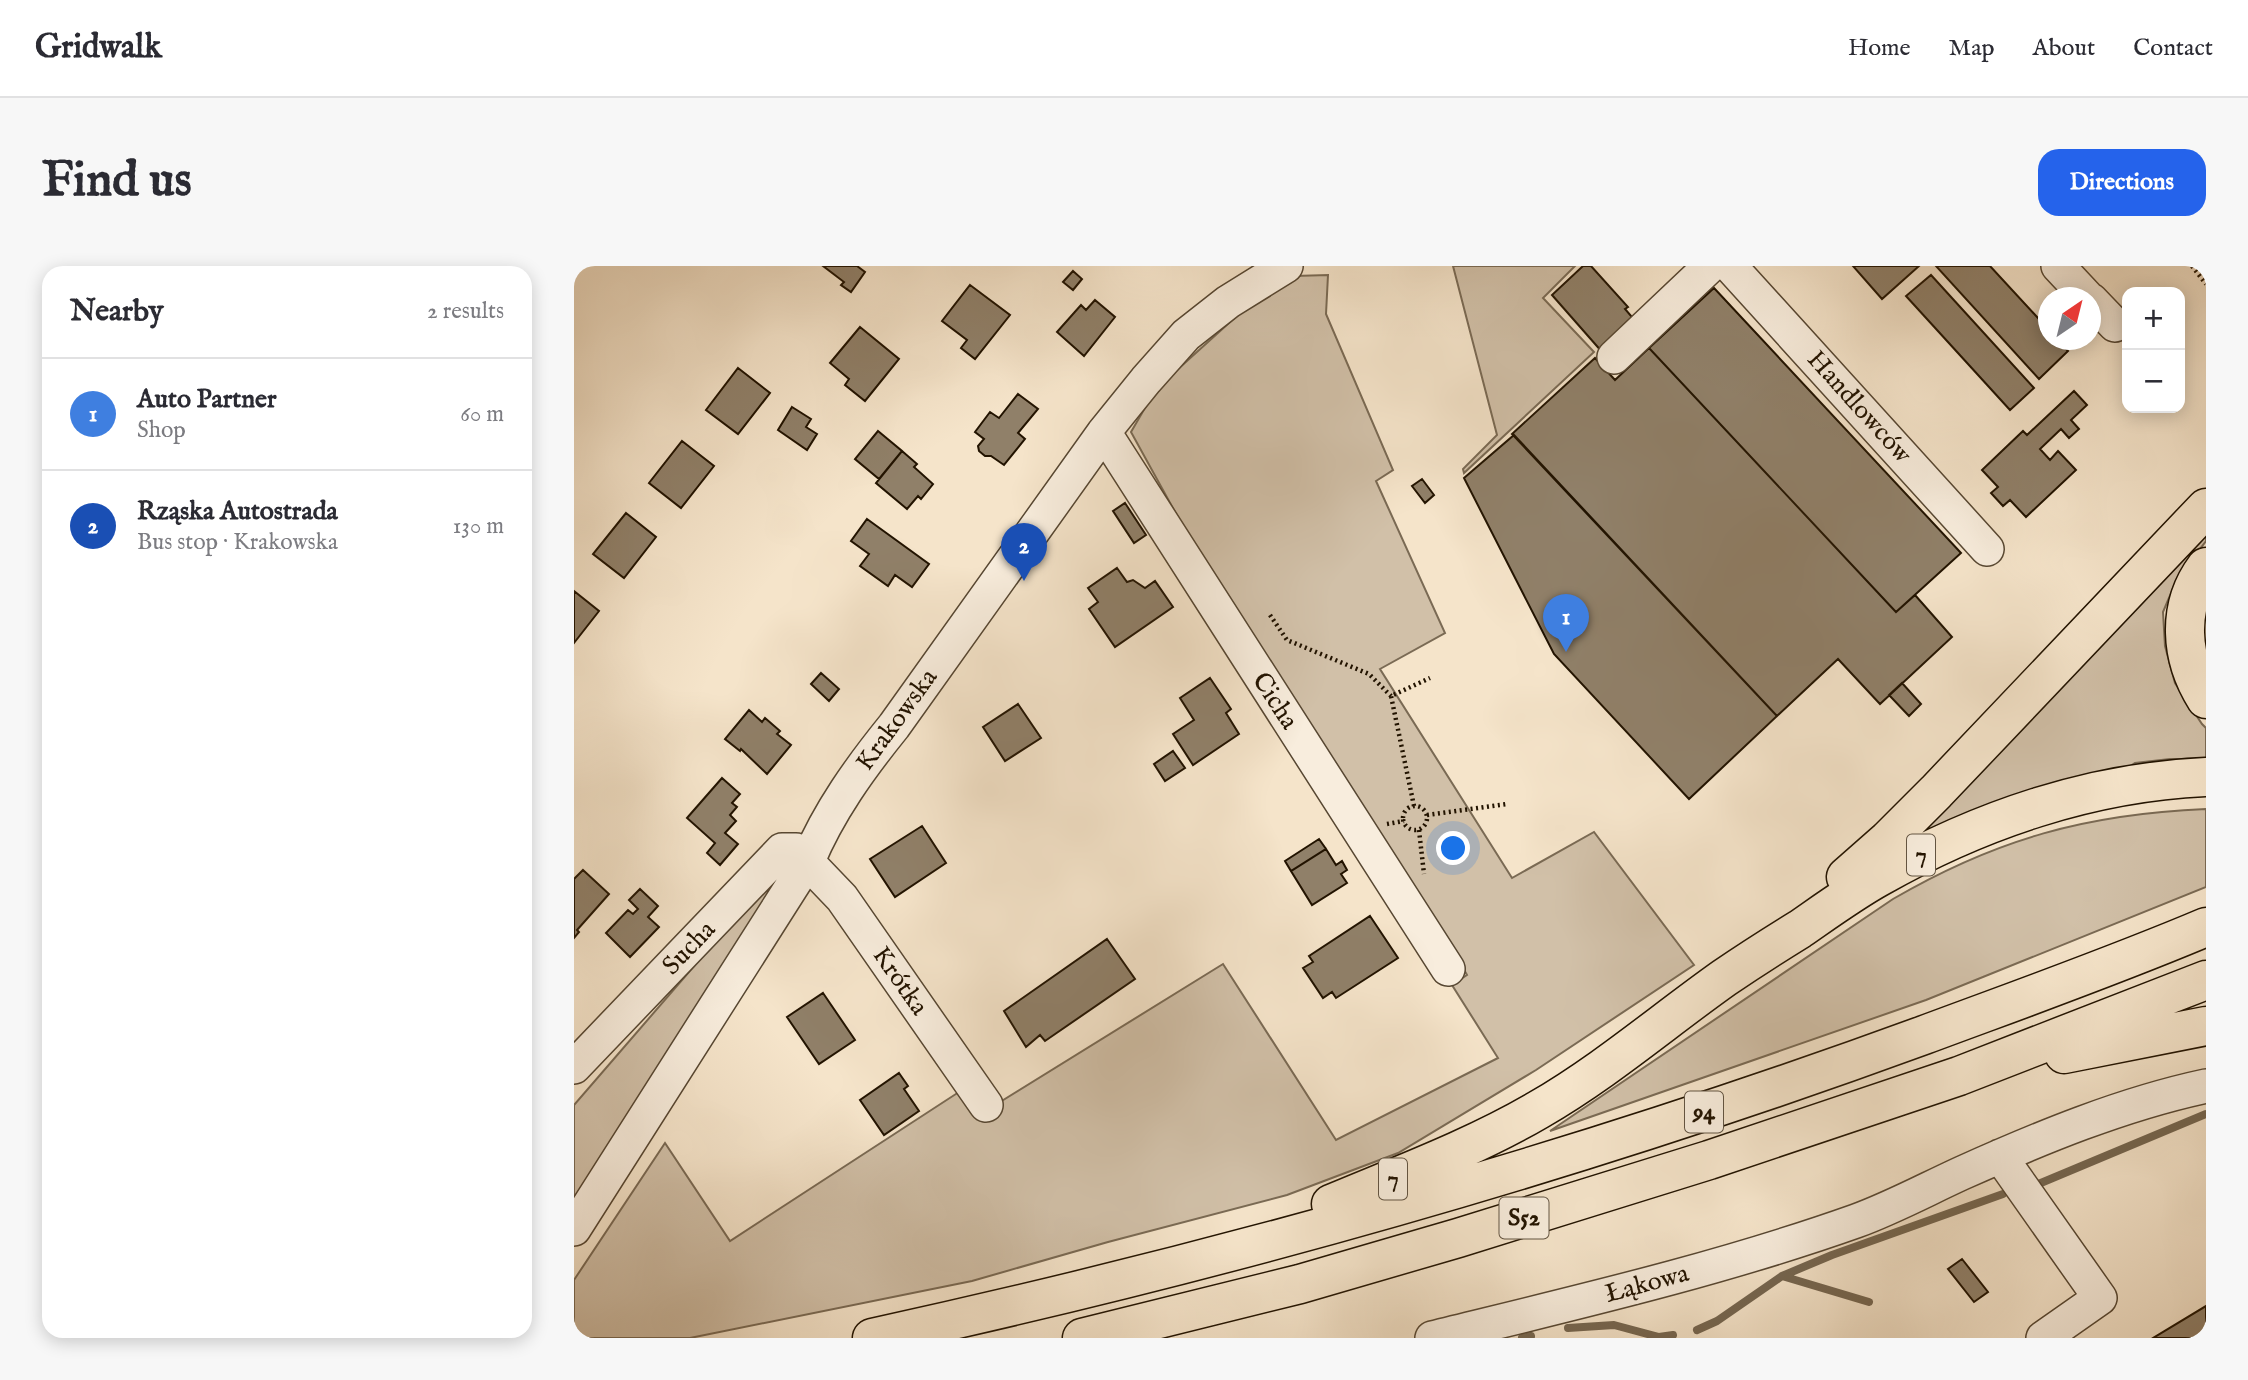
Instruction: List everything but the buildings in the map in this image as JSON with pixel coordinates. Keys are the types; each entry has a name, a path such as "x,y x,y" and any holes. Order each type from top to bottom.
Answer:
{"highway":[{"path":"1726,977 1888,841 2206,508"},
{"path":"2206,567 2189,600 2184,632 2190,667 2195,682 2206,699"},
{"name":"7","path":"1190,1263 1401,1175 1537,1111 1587,1079 1726,977 1879,877 1954,838 2053,801 2139,784 2206,777"},
{"name":"94","path":"1190,1263 1362,1217 1609,1143 1843,1065 2206,927"},
{"path":"1959,1076 2206,980"},
{"path":"1959,1076 2206,1026"},
{"name":"S52","path":"1082,1338 1300,1284 1458,1238 1709,1160 1959,1076"},
{"path":"872,1338 1190,1263"}],"street":[{"path":"1614,357 1710,266"},
{"name":"Handlowców","path":"1730,266 1987,549"},
{"path":"2057,266 2078,287"},
{"name":"Krakowska","path":"574,1229 808,861 821,829 863,764 894,726 1104,432 1186,335 1271,269"},
{"path":"2101,310 2115,325"},
{"name":"Cicha","path":"1104,432 1448,969"},
{"name":"Sucha","path":"574,1067 782,850 796,850 808,861"},
{"name":"Krótka","path":"808,861 842,898 986,1105"},
{"name":"Łąkowa","path":"1432,1338 1670,1278 1761,1252 1858,1220 2000,1156 2106,1115 2173,1093 2206,1086"},
{"path":"2000,1156 2100,1298 2043,1338"}],"path":[{"path":"2192,266 2206,284"},
{"path":"1270,615 1287,640 1369,674 1391,696 1414,806"},
{"path":"1391,696 1430,678"},
{"path":"1427,815 1507,804"},
{"path":"1414,806 1422,808 1427,815 1427,822 1422,828 1415,830 1408,828 1404,821 1404,813 1414,806"}],"shaded area":[{"path":"1453,266 1575,266 1543,298 1594,352 1464,473 1463,469 1497,435"},
{"path":"1328,275 1326,314 1393,470 1376,481 1445,633 1380,669 1512,878 1594,832 1694,965 1536,1070 1398,1153 1287,1195 972,1281 690,1338 574,1338 574,1280 665,1143 730,1241 962,1090 979,1115 1223,964 1336,1140 1498,1058 1452,985 1467,975 1438,925 1212,579 1131,432 1156,389 1250,304 1294,276"},
{"path":"2206,528 2206,541 2177,579 2163,612 2165,646 2175,683 2206,728 2206,759 2135,763 2118,774 1902,846"},
{"path":"2206,809 2206,887 1926,1000 1550,1131 1893,899 1931,878 2006,845 2044,833 2121,817"},
{"path":"785,861 780,878 574,1208 574,1105"}],"waterway":[{"path":"2036,1185 2206,1114"},
{"path":"1697,1330 1717,1321 1782,1276 1832,1255 2003,1194"},
{"path":"1782,1276 1869,1302"},
{"path":"1568,1328 1614,1325 1659,1337 1673,1335"},
{"path":"1522,1338 1531,1336"}],"place":[{"name":"Rząska Autostrada","path":"1024,581"},
{"name":"Auto Partner","path":"1566,652"}]}
